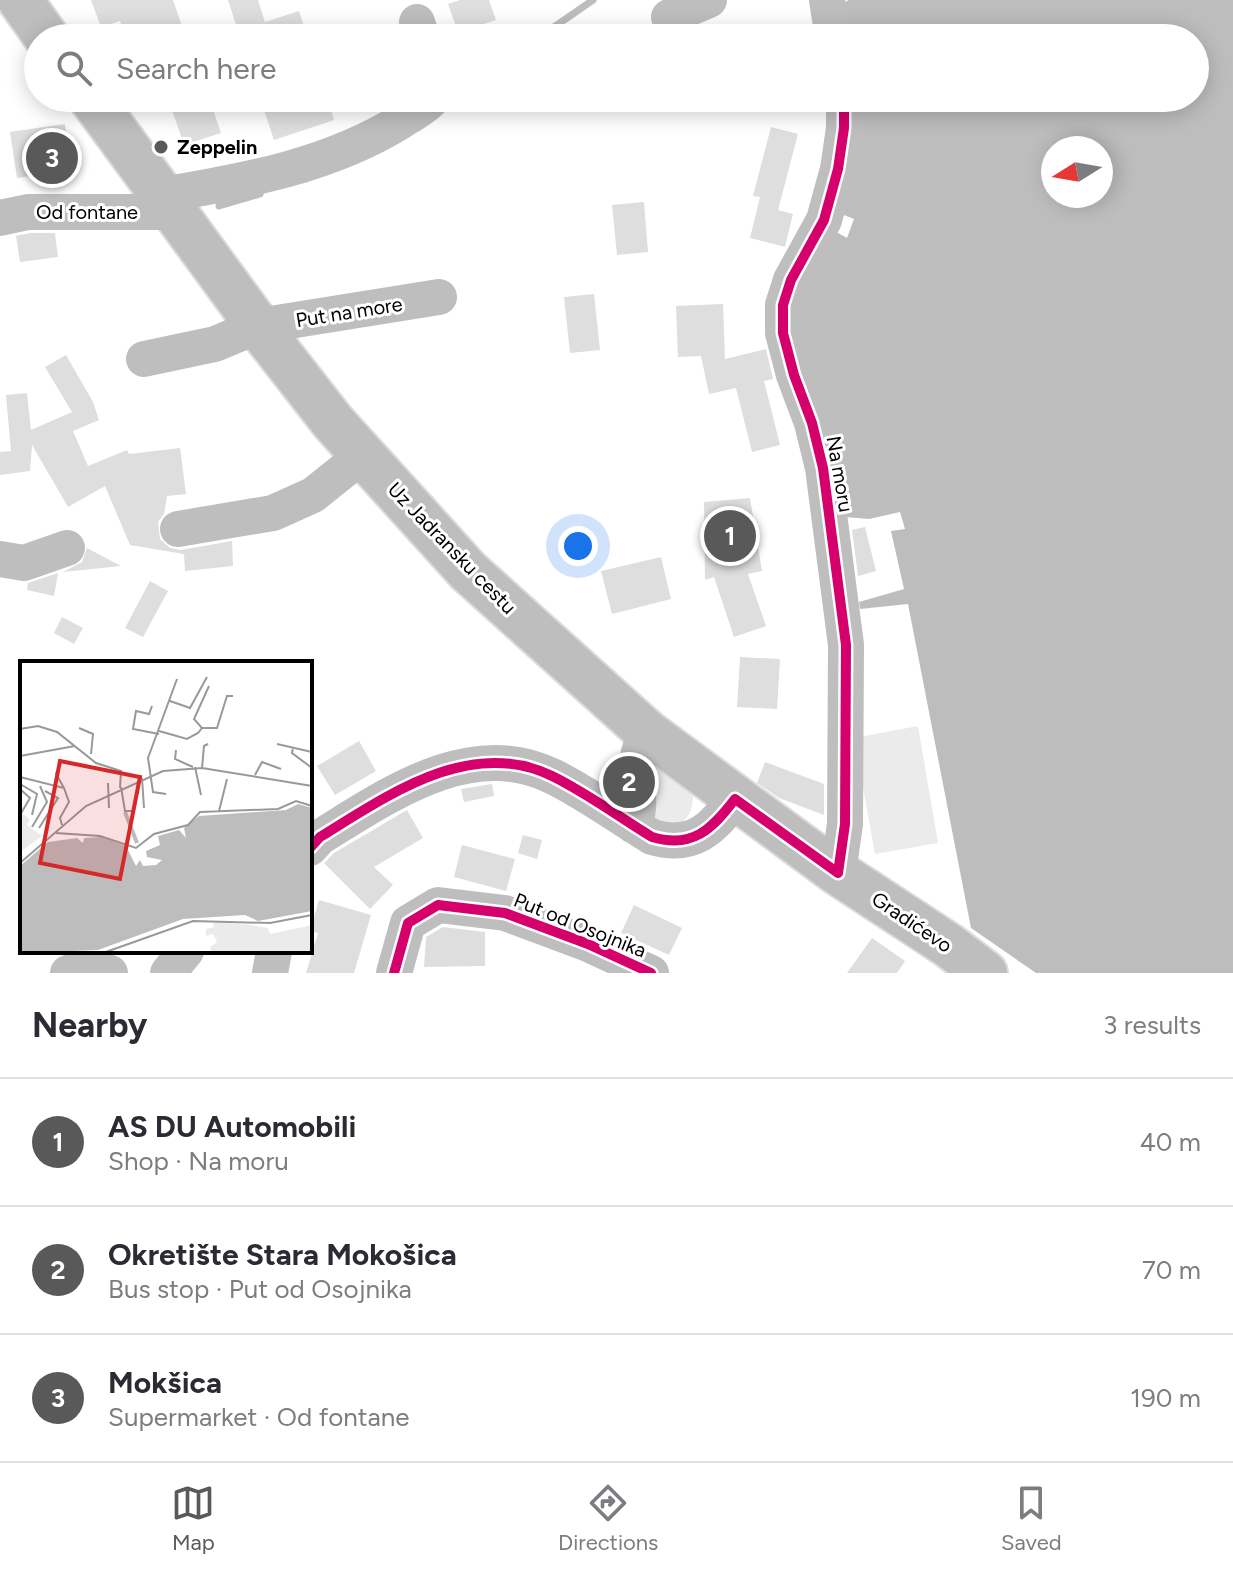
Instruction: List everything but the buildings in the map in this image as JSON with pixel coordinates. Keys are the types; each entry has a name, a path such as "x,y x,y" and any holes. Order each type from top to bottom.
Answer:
{"main road":[{"path":"20,0 37,24"},
{"name":"Uz Jadransku cestu","path":"101,112 258,326 333,422 468,571 648,733 838,873"},
{"name":"Gradićevo","path":"838,873 985,973"}],"street":[{"path":"669,17 709,0"},
{"path":"827,0 831,24"},
{"path":"168,204 355,147 413,112"},
{"name":"Na moru","path":"838,873 845,824 846,645 823,468 783,333 783,305 791,280 824,220 838,169 844,112"},
{"name":"Od fontane","path":"0,218 28,212 168,204"},
{"name":"Put na more","path":"144,359 215,344 258,326 439,297"},
{"path":"178,529 273,513 313,495 363,455"},
{"path":"0,559 24,563 67,548"},
{"path":"634,826 638,805 635,762 648,733"},
{"path":"312,846 320,837 398,790 452,768 499,762 524,766 551,776 652,837 665,841 699,836 717,823 735,799"},
{"name":"Put od Osojnika","path":"394,973 408,923 438,905 505,913 588,944 651,973"},
{"path":"168,973 184,953"},
{"path":"270,973 274,953"},
{"path":"68,973 92,966 110,973"}],"shaded area":[{"path":"1233,0 1233,973 1036,973 971,928 908,604 860,609 859,602 904,589 891,531 905,529 900,512 869,519 845,517 792,321 831,229 847,238 854,219 839,213 853,112 1209,112 1209,24 846,24 845,2"},
{"path":"918,726 938,843 875,854 854,738"},
{"path":"654,765 693,792 690,813 675,827 649,817"}],"waterway":[{"path":"558,24 593,0"},
{"path":"219,206 260,194"}],"cycle path":[{"path":"312,846 320,837 401,789 460,767 491,763 521,765 552,776 652,837 666,840 700,834 735,799 838,873 845,824 846,645 823,468 783,333 783,305 791,280 824,220 838,169 844,112"},
{"path":"394,973 408,923 438,905 505,913 588,944 651,973"}],"place":[{"name":"Zeppelin","path":"161,147"},
{"name":"Mokšica","path":"52,158"},
{"name":"AS DU Automobili","path":"730,536"},
{"name":"Okretište Stara Mokošica","path":"629,782"}]}
